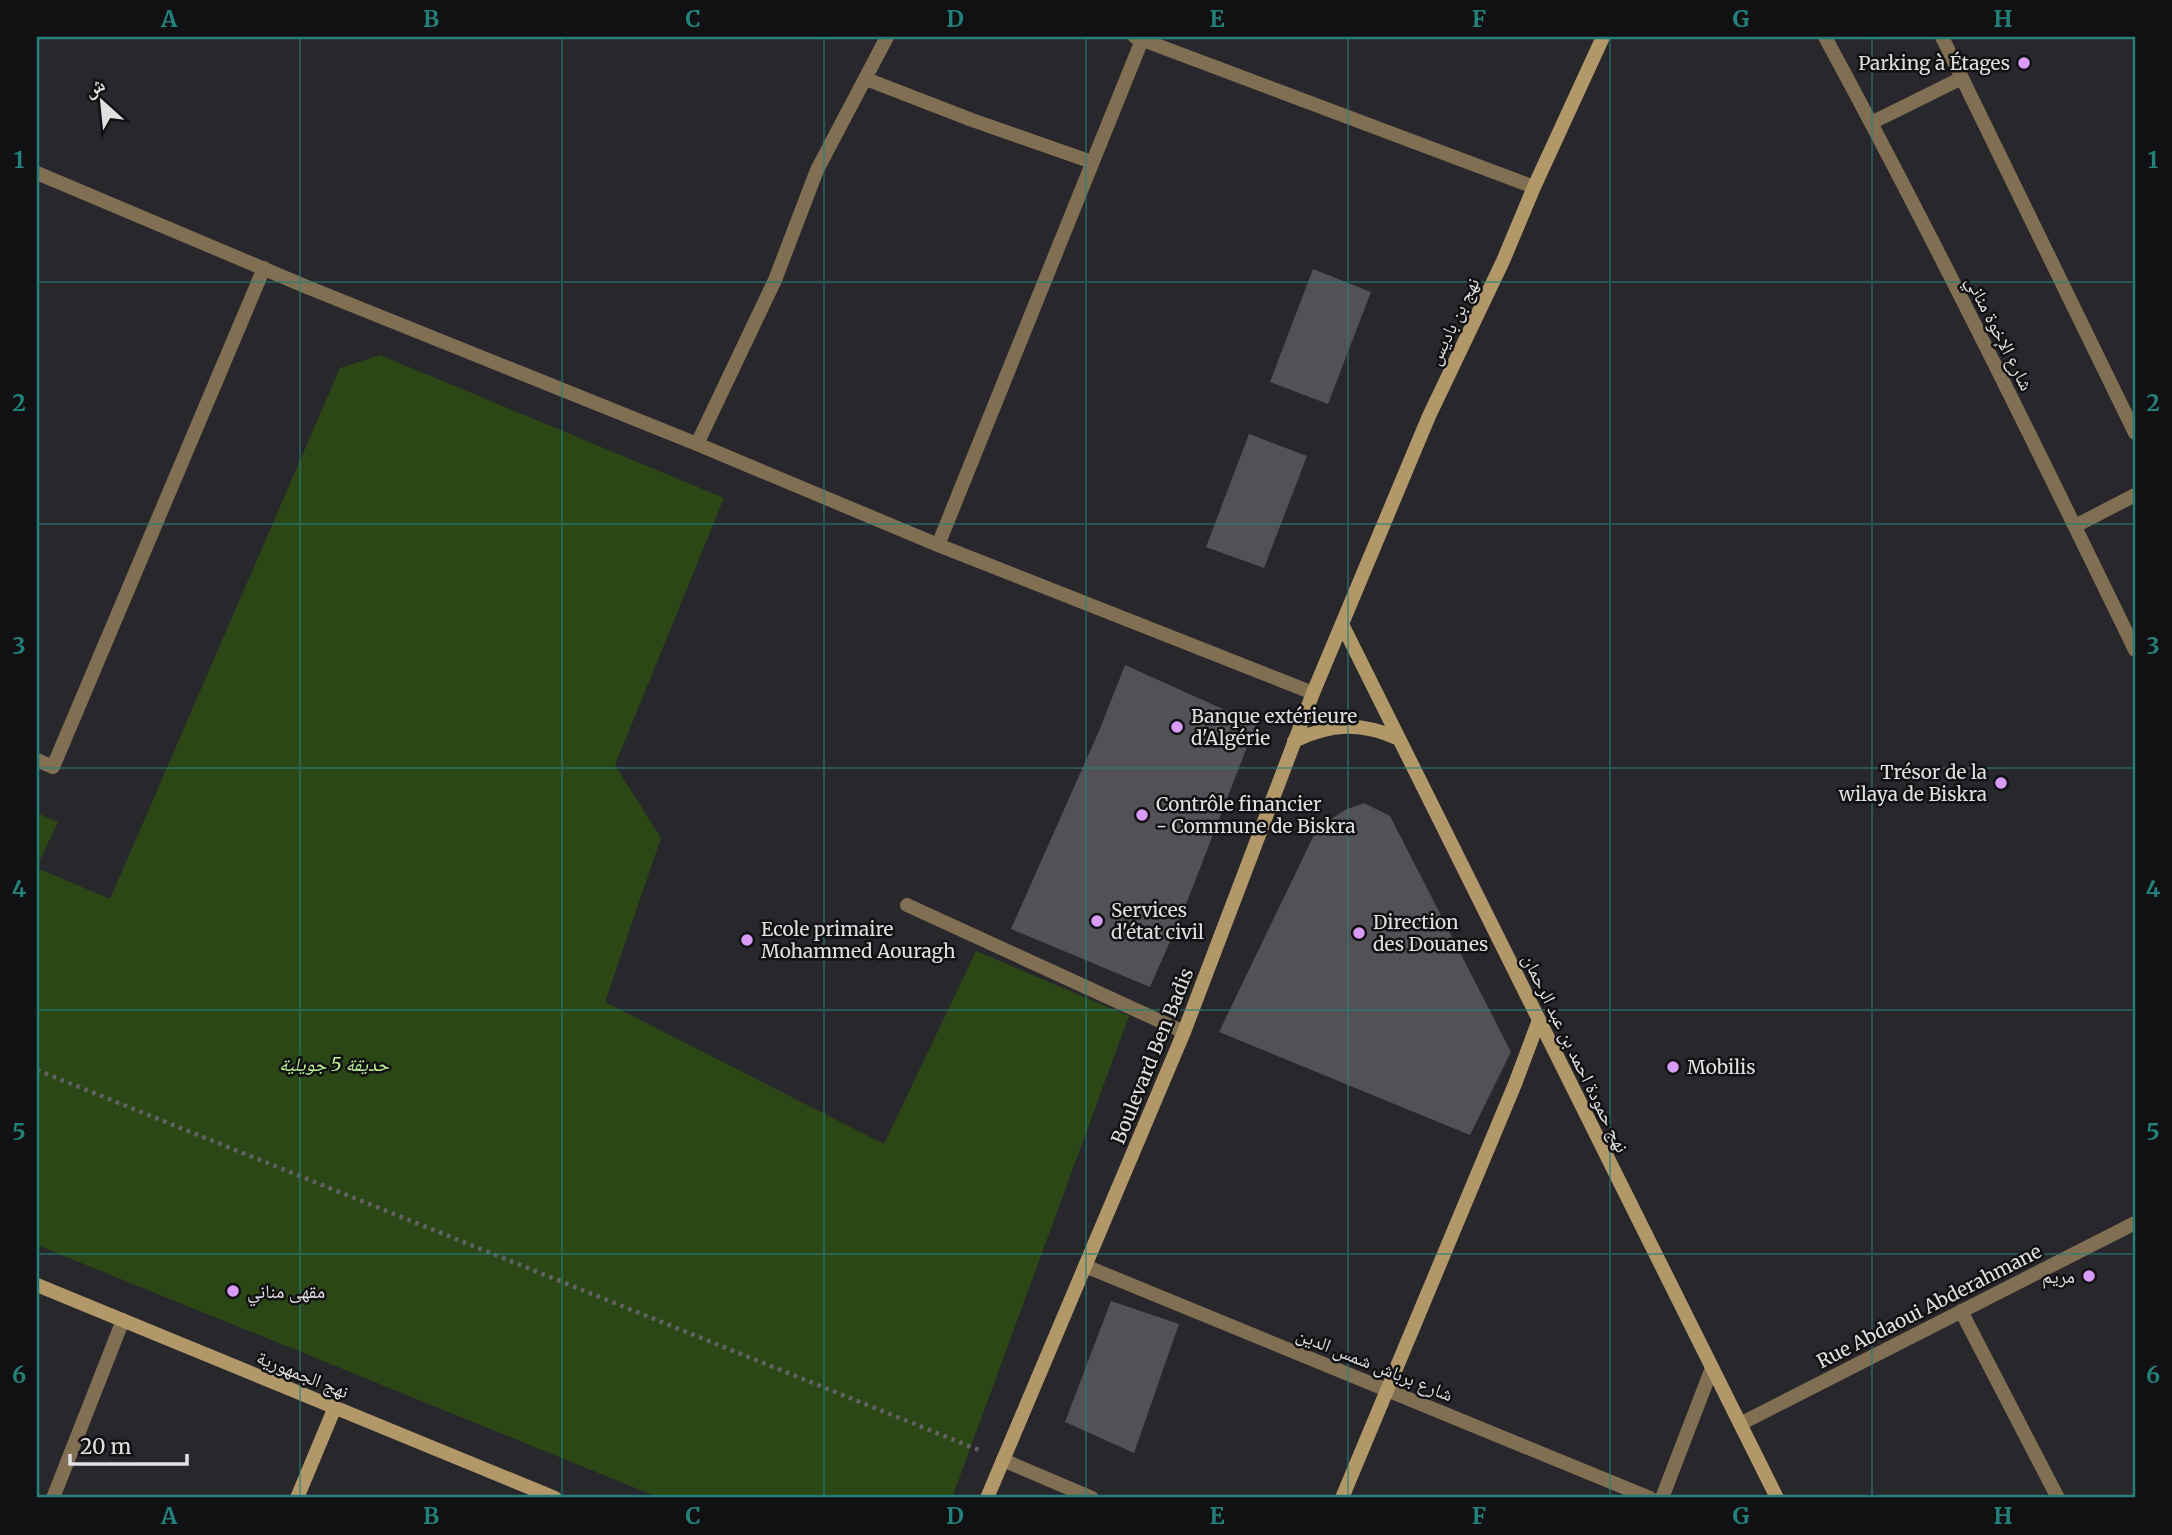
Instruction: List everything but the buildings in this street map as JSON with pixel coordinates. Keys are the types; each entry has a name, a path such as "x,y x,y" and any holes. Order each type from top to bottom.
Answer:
{"main road":[{"name":"نهج بن باديس","path":"1342,624 1429,416 1503,261 1603,37"},
{"name":"Boulevard Ben Badis","path":"987,1498 1184,1032 1312,693 1342,624"},
{"name":"نهج حمودة احمد بن عبد الرحمان","path":"1342,624 1777,1498"},
{"path":"1294,741 1328,727 1346,726 1374,729 1399,739"},
{"path":"1342,1498 1510,1097 1539,1020"},
{"name":"نهج الجمهورية","path":"37,1285 555,1498"},
{"path":"297,1498 335,1407"}],"street":[{"path":"697,444 775,281 817,170 887,37"},
{"name":"شارع الإخوة مناني","path":"1825,37 2075,526 2135,650"},
{"path":"1942,37 2135,433"},
{"path":"937,545 1092,162 1138,38 1534,187"},
{"path":"1871,123 1962,78"},
{"path":"866,79 1092,162"},
{"path":"37,173 307,287 697,444 937,545 1312,693"},
{"path":"37,761 53,767 264,268"},
{"path":"2075,526 2135,495"},
{"path":"908,905 1184,1032"},
{"name":"Rue Abdaoui Abderahmane","path":"1740,1424 1961,1311 2133,1228"},
{"name":"شارع برباش شمس الدين","path":"1085,1266 1650,1498"},
{"path":"1961,1311 2058,1498"},
{"path":"53,1498 123,1320"},
{"path":"1662,1498 1712,1368"},
{"path":"1003,1460 1092,1498"}],"path":[{"path":"37,1070 1003,1460"}],"green space":[{"name":"حديقة 5 جويلية","path":"380,355 724,498 615,765 661,838 605,1002 884,1144 976,951 1129,1016 952,1498 660,1498 37,1245 37,868 110,899 340,368"},
{"path":"37,813 58,822 37,866"}],"place":[{"name":"Parking à Étages","path":"2024,63"},
{"name":"Banque extérieure d'Algérie","path":"1177,727"},
{"name":"Trésor de la wilaya de Biskra","path":"2001,783"},
{"name":"Contrôle financier - Commune de Biskra","path":"1142,815"},
{"name":"Services d'état civil","path":"1097,921"},
{"name":"Direction des Douanes","path":"1359,933"},
{"name":"Ecole primaire Mohammed Aouragh","path":"747,940"},
{"name":"Mobilis","path":"1673,1067"},
{"name":"مريم","path":"2089,1276"},
{"name":"مقهى مناني","path":"233,1291"}]}
